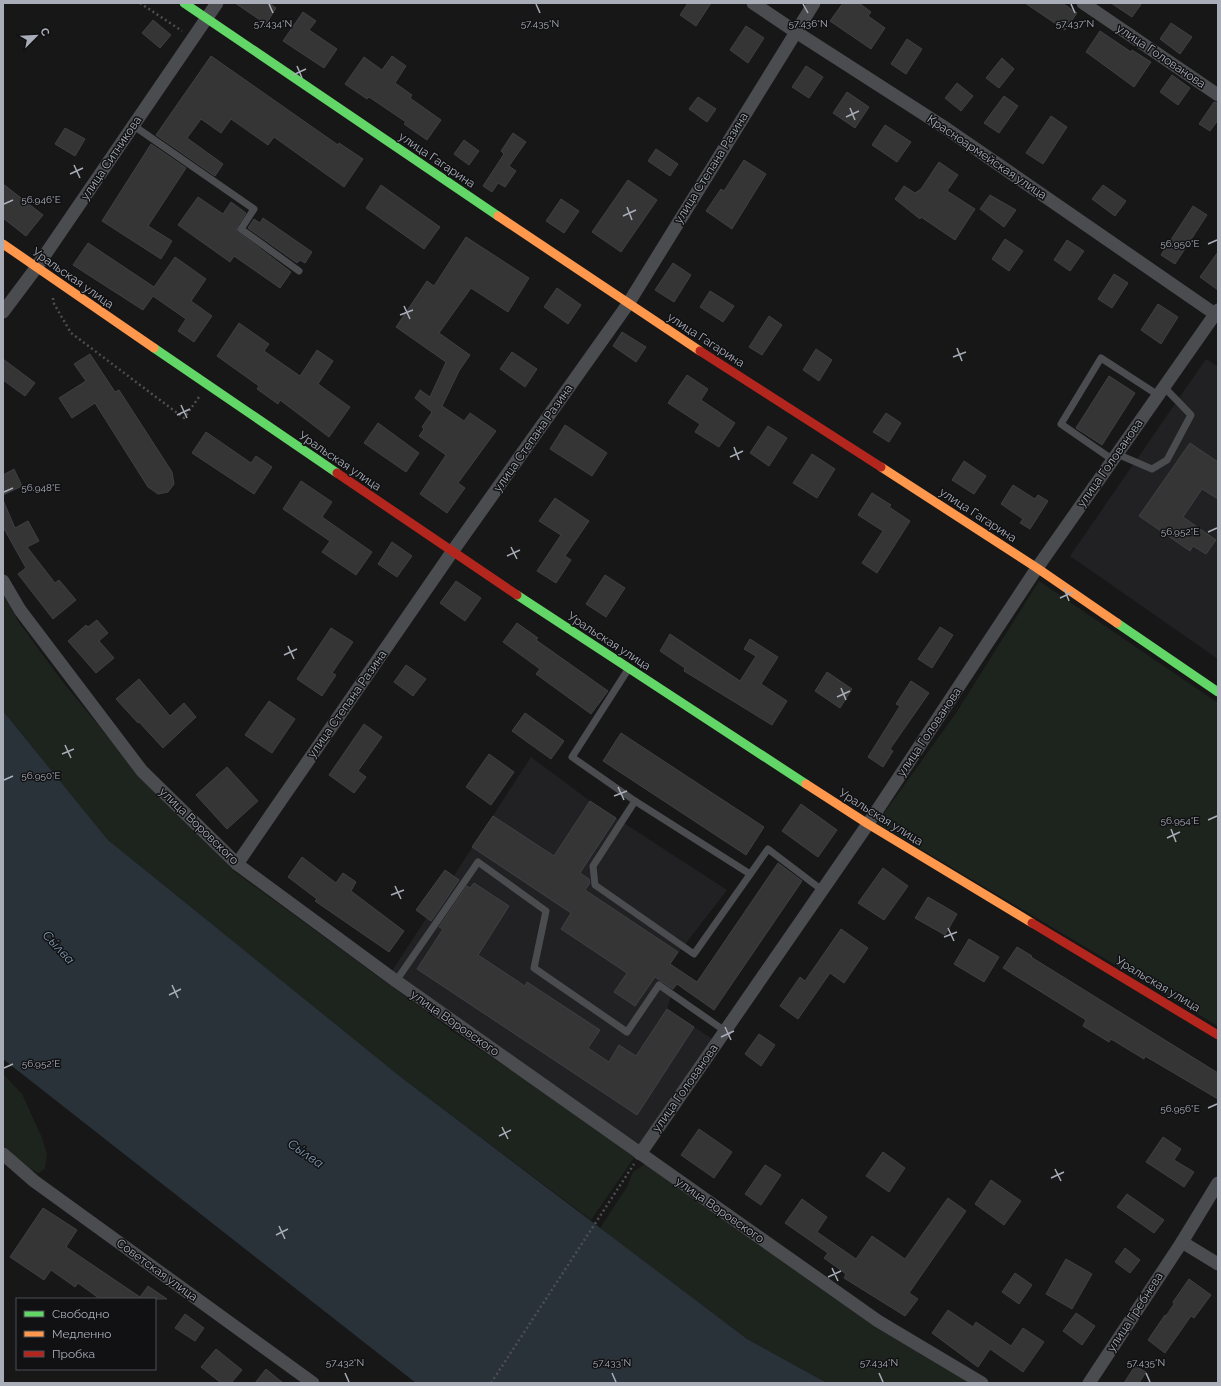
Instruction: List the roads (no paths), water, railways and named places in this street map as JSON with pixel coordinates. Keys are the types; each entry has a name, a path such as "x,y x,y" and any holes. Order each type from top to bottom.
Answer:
{"street":[{"name":"улица Гагарина","path":"184,3 628,304 1037,568 1218,692"},
{"name":"улица Ситникова","path":"3,312 36,268 217,3"},
{"name":"Красноармейская улица","path":"753,3 947,129 1217,313"},
{"name":"улица Степана Разина","path":"237,864 452,552 628,304 814,3"},
{"name":"улица Голованова","path":"1083,3 1218,95"},
{"name":"Уральская улица","path":"3,244 452,552 868,824 1218,1035"},
{"name":"улица Голованова","path":"638,1158 868,824 1037,568 1217,313"},
{"name":"улица Воровского","path":"3,581 20,610 142,771 237,864 638,1158 878,1321 982,1383"},
{"name":"Советская улица","path":"3,1154 34,1181 313,1383"},
{"name":"улица Гребнева","path":"1089,1383 1182,1242 1218,1183"},
{"path":"1182,1242 1218,1264"}],"lane":[{"path":"134,126 254,209 241,229 299,271"},
{"path":"1101,358 1161,391 1191,415 1167,460 1152,469 1115,457 1061,424 1101,358"},
{"path":"629,668 572,757 635,801 750,874"},
{"path":"635,801 593,866 595,885 694,954 768,849 822,890"},
{"path":"396,981 478,862 546,911 534,968 627,1032 659,985 725,1031"}],"water":[{"name":"Сы́лва","path":"3,711 108,840 402,1078 747,1339 827,1383 416,1383 3,1059"}]}
